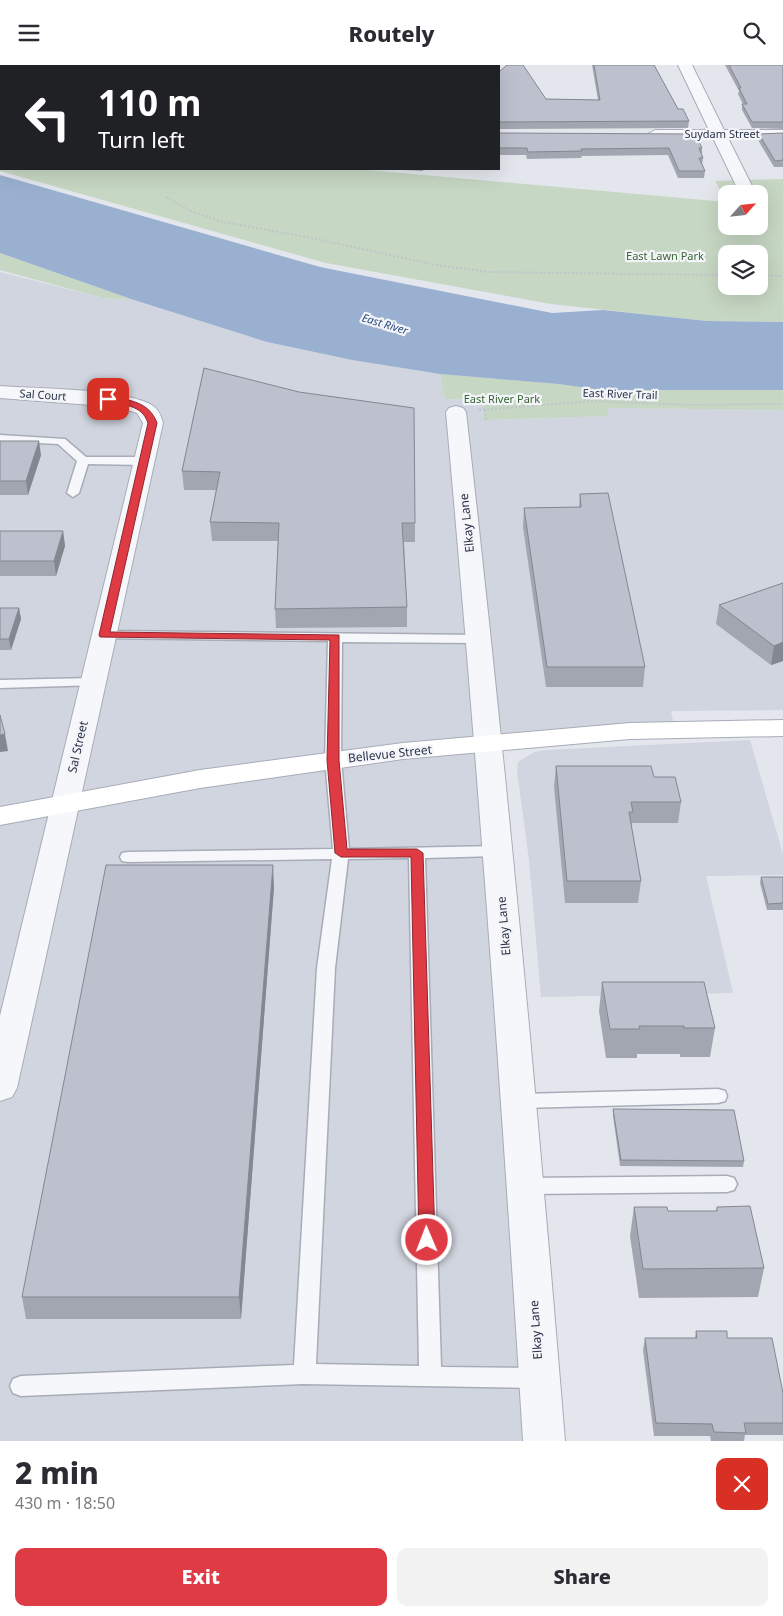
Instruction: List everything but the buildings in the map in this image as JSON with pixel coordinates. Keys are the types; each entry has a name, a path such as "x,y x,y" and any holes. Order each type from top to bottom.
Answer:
{"street":[{"path":"685,65 744,185"},
{"name":"Suydam Street","path":"636,134 783,134"},
{"name":"Sal Court","path":"0,392 114,400 134,404 144,409"},
{"name":"Sal Street","path":"0,1088 153,423 150,414 144,409"},
{"name":"Elkay Lane","path":"471,411 479,639 520,1101 544,1441"},
{"name":"Bellevue Street","path":"0,815 210,778 403,751 630,731 783,728"}],"lane":[{"path":"0,438 61,441 83,460 144,461"},
{"path":"73,493 83,460"},
{"path":"104,635 479,639"},
{"path":"304,1374 326,967 341,853 333,760 335,637"},
{"path":"0,683 94,682"},
{"path":"128,857 497,851"},
{"path":"417,853 430,1376"},
{"path":"520,1101 718,1096"},
{"path":"526,1186 727,1184"},
{"path":"22,1386 304,1374 539,1377"}],"path":[{"path":"166,197 190,211 224,222 456,268 498,273 718,275"},
{"path":"768,275 783,276"},
{"name":"East River Trail","path":"471,411 591,401 675,404 783,404"},
{"path":"471,411 486,420"}],"shaded area":[{"path":"0,272 103,298 134,300 267,342 352,360 440,374 445,399 482,400 484,420 609,416 607,408 783,410 783,710 671,711 675,730 489,744 544,1441 0,1441"},
{"path":"750,740 783,854 783,875 706,876 733,993 541,997 529,860 517,771 518,762 534,752 547,750"}],"green space":[{"name":"East Lawn Park","path":"0,170 368,170 718,201 718,235 768,235 768,185 718,186 715,181 783,179 783,322 707,321 551,304 326,263"},
{"path":"0,253 134,300 103,298 0,270"},
{"name":"East River Park","path":"440,374 558,384 602,390 783,390 783,410 607,408 609,416 484,420 482,400 445,399"}],"water":[{"name":"East River","path":"0,175 320,267 552,313 603,310 707,321 783,322 783,390 602,390 558,384 440,374 352,360 267,342 134,300 0,253"}],"route":[{"path":"108,399 134,404 144,409 150,414 153,423 104,635 335,637 333,760 341,853 417,853 427,1240"}]}
